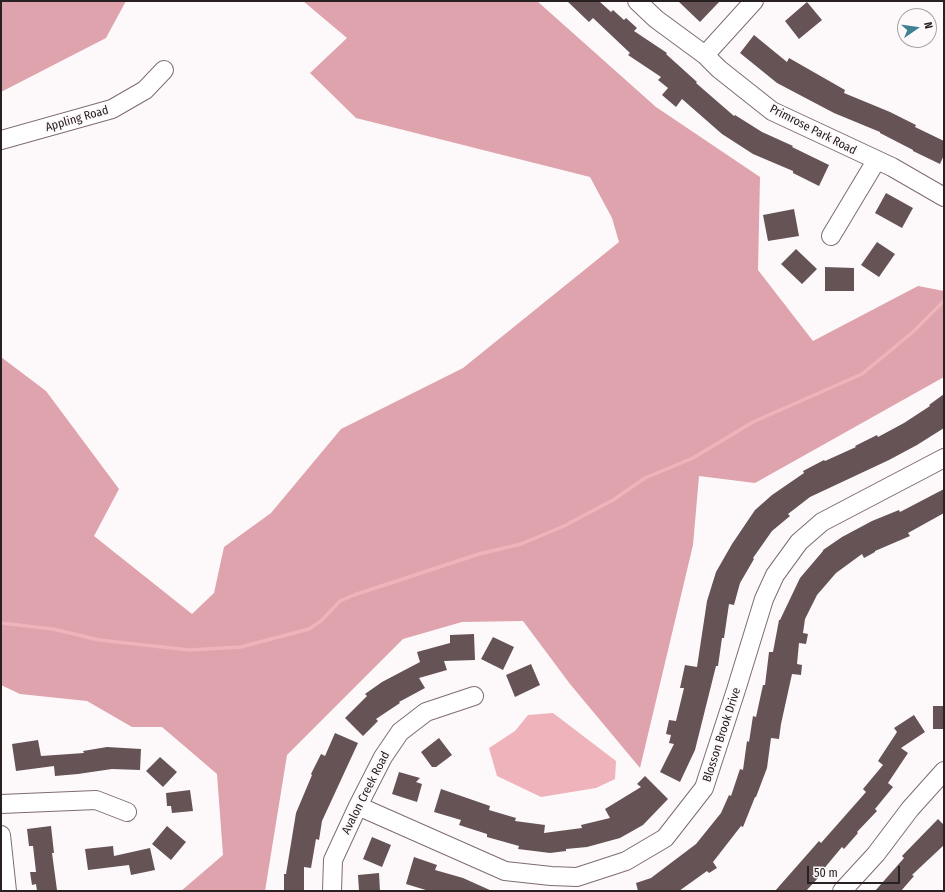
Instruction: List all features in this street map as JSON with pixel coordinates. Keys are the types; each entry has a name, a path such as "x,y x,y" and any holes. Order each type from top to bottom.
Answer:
{"street":[{"name":"Primrose Park Road","path":"637,1 656,18 705,55 719,69 772,112 892,167 944,197"},
{"path":"705,55 754,1"},
{"name":"Appling Road","path":"1,140 112,109 145,90 164,70"},
{"path":"831,236 876,160"},
{"name":"Blosson Brook Drive","path":"358,806 505,871 551,876 577,876 626,861 665,838 704,788 764,598 775,575 799,542 822,522 944,458"},
{"name":"Avalon Creek Road","path":"332,891 333,860 383,757 400,732 426,712 474,696"},
{"path":"842,891 876,854 910,809 944,770"},
{"path":"1,804 96,800 127,812"},
{"path":"1,835 7,891"}],"shaded area":[{"path":"1,1 126,1 106,38 1,92"},
{"path":"303,1 537,1 656,107 760,177 758,270 813,341 918,286 944,291 944,377 755,483 699,476 693,545 640,768 570,684 523,621 462,622 403,639 287,755 265,891 181,891 223,855 217,774 162,727 132,727 87,701 20,694 1,685 1,357 46,391 119,489 94,536 192,614 214,593 224,547 271,513 341,429 463,368 619,242 612,218 590,177 356,118 310,73 347,38"},
{"path":"553,713 616,761 615,779 596,788 541,797 497,776 489,748 515,731 528,715"}],"building":[{"path":"567,1 599,1 611,12 613,10 624,20 626,18 637,28 634,31 667,53 666,54 697,82 696,83 734,116 735,115 762,132 829,165 819,186 793,173 793,171 753,154 722,134 682,99 676,107 662,95 668,88 658,80 661,77 628,55 630,53 593,18 589,22"},
{"path":"678,1 720,1 700,22"},
{"path":"807,2 822,20 799,39 785,21"},
{"path":"754,35 787,62 789,58 845,90 844,93 890,112 916,125 915,127 944,141 944,155 940,164 913,151 880,132 834,113 777,83 740,53"},
{"path":"886,193 913,208 902,228 875,213"},
{"path":"794,209 799,236 768,241 763,215"},
{"path":"877,242 895,254 879,277 861,265"},
{"path":"796,249 817,269 802,284 781,264"},
{"path":"825,267 854,268 854,291 825,291"},
{"path":"944,394 944,428 889,460 810,497 788,514 790,516 772,531 753,558 754,559 740,583 734,605 729,604 718,666 716,666 695,750 680,782 660,772 674,744 669,743 671,735 666,734 669,720 676,721 684,688 680,688 685,665 697,667 707,601 716,572 732,544 755,510 772,495 804,473 803,471 824,460 825,461 856,447 855,446 877,435 878,437 904,423 930,406 929,405"},
{"path":"944,489 944,513 908,533 910,536 875,551 864,558 862,554 836,573 817,595 805,619 803,633 808,634 806,644 799,643 797,664 802,665 801,675 792,674 779,739 771,738 767,768 756,797 743,827 741,826 713,862 717,868 709,873 707,871 679,891 638,891 636,883 651,878 696,844 721,813 729,795 731,796 740,769 743,770 747,741 749,742 753,716 756,717 763,685 765,685 769,652 773,652 779,620 800,578 823,550 842,537 872,521 899,510 900,512"},
{"path":"474,634 475,660 444,661 447,670 419,678 425,688 399,702 400,703 376,719 378,721 363,736 345,718 367,696 365,694 382,682 420,662 417,652 450,643 450,635"},
{"path":"493,637 514,647 503,670 481,659"},
{"path":"531,664 540,685 515,697 506,675"},
{"path":"933,706 944,706 944,729 933,729"},
{"path":"914,715 925,732 901,748 908,753 888,783 893,787 875,809 877,811 857,832 858,833 844,849 842,847 806,891 775,891 819,841 821,843 866,792 863,789 883,765 878,761 897,732 894,728"},
{"path":"335,733 358,743 322,821 319,840 316,839 311,868 304,867 304,891 284,891 284,874 286,874 296,813 312,775 311,774 321,754 325,756"},
{"path":"439,738 452,755 436,767 432,767 421,752"},
{"path":"38,740 41,756 84,753 83,751 107,747 141,749 140,770 112,769 55,776 54,766 16,771 12,744"},
{"path":"160,757 177,772 163,787 146,771"},
{"path":"399,772 420,778 416,782 422,784 417,802 392,794"},
{"path":"645,776 668,799 643,825 620,838 587,847 566,849 566,851 550,853 518,849 519,846 487,837 487,834 459,825 461,820 434,812 441,789 490,806 489,810 516,818 515,821 545,825 544,833 582,828 581,825 610,818 605,809 641,787 637,784"},
{"path":"190,790 193,811 172,813 171,806 167,806 166,793"},
{"path":"938,819 944,825 944,845 912,875 914,876 901,891 875,891 904,858 902,856"},
{"path":"51,826 54,853 52,853 57,890 37,891 36,884 32,885 30,872 36,872 33,846 29,846 27,829"},
{"path":"167,826 186,842 171,860 152,844"},
{"path":"372,837 391,845 382,867 363,859"},
{"path":"113,846 114,856 150,848 155,870 131,875 129,865 88,870 85,849"},
{"path":"414,857 437,865 435,870 463,878 492,891 429,891 406,884"},
{"path":"379,873 380,891 359,891 358,875"}],"waterway":[{"path":"1,623 53,629 99,640 189,650 241,647 309,629 321,621 340,601 354,595 479,554 521,544 564,526 613,500 645,478 693,458 753,422 862,374 913,332 944,301"}]}
